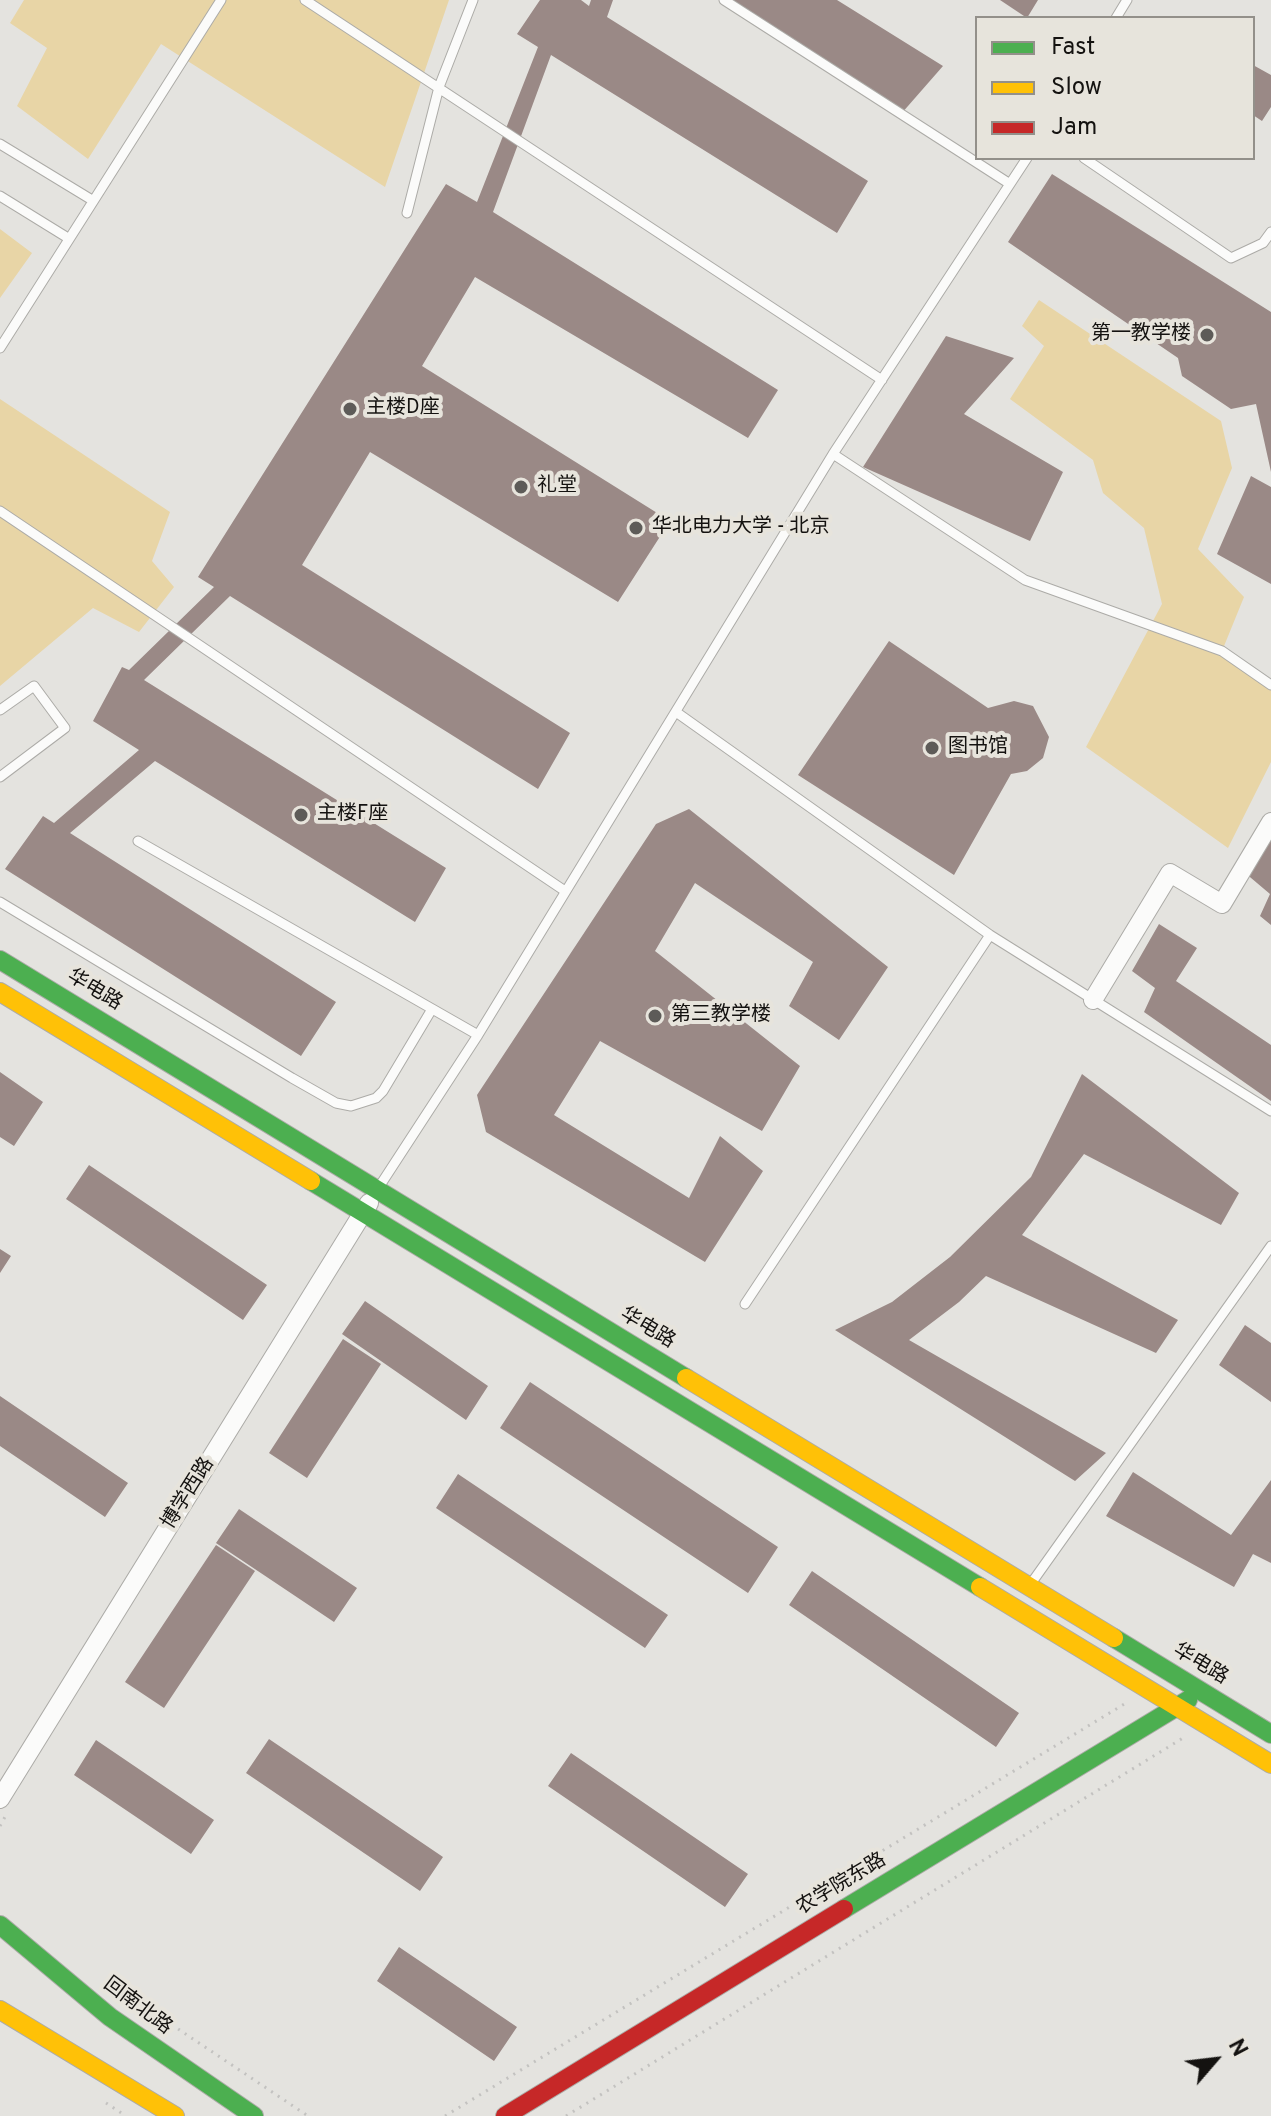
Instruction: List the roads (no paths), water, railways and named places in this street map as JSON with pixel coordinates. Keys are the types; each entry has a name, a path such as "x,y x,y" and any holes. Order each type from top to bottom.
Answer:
{"street":[{"path":"1093,1000 1170,873 1222,904 1271,822"},
{"name":"华电路","path":"0,960 1271,1734"},
{"path":"0,992 1271,1764"},
{"name":"博学西路","path":"0,1799 377,1190"},
{"name":"农学院东路","path":"505,2116 1202,1692"},
{"name":"回南北路","path":"0,1925 110,2017 254,2116"},
{"path":"0,2010 89,2060 175,2116"}],"lane":[{"path":"0,348 221,0"},
{"path":"305,0 882,380"},
{"path":"407,213 439,87 473,0"},
{"path":"724,0 1010,184"},
{"path":"0,144 92,200"},
{"path":"377,1190 478,1035 833,454 1026,160"},
{"path":"1087,160 1231,258 1267,245 1271,232"},
{"path":"0,196 68,238"},
{"path":"833,454 1025,580 1222,651 1271,685"},
{"path":"0,511 565,891"},
{"path":"0,710 34,686 65,728 0,777"},
{"path":"676,712 990,935 1271,1111"},
{"path":"138,841 478,1035"},
{"path":"0,902 336,1103 351,1106 376,1098 432,1009"},
{"path":"745,1304 990,935"},
{"path":"1014,1608 1271,1246"}],"place":[{"name":"第一教学楼","path":"1207,335"},
{"name":"主楼D座","path":"350,409"},
{"name":"礼堂","path":"521,487"},
{"name":"华北电力大学 - 北京","path":"636,528"},
{"name":"图书馆","path":"932,748"},
{"name":"主楼F座","path":"301,815"},
{"name":"第三教学楼","path":"655,1016"}]}
